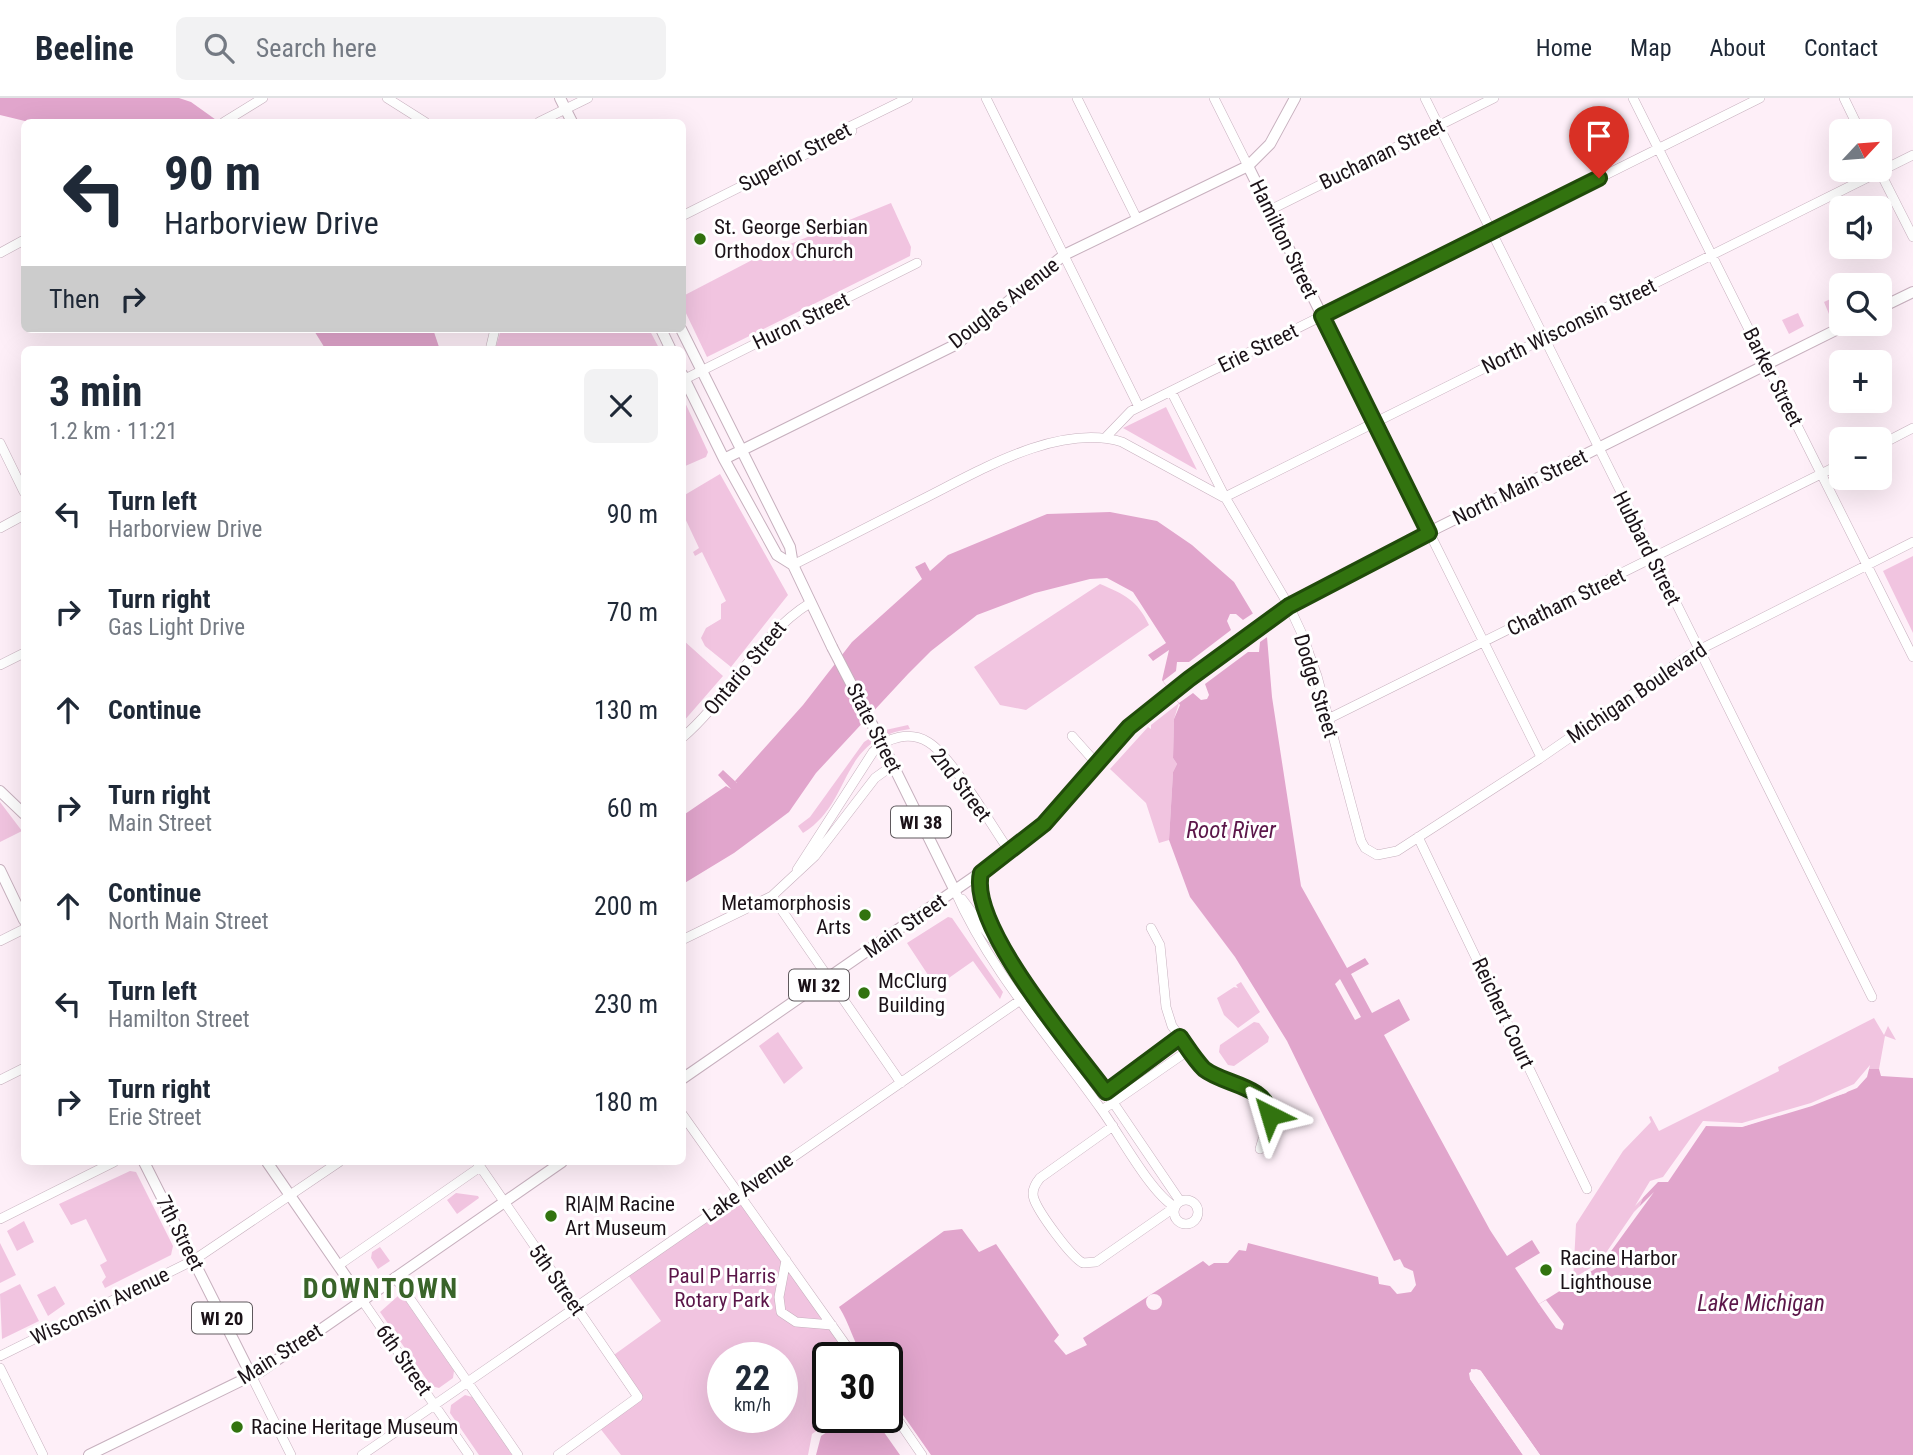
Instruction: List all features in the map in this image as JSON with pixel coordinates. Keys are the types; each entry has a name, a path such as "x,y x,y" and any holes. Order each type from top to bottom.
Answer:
{"main road":[{"path":"559,98 570,119"},
{"name":"Douglas Avenue","path":"724,459 957,344 1064,255 1248,166 1269,144 1295,98"},
{"name":"Hamilton Street","path":"1248,166 1429,533"},
{"path":"1892,302 1913,292"},
{"name":"State Street","path":"683,333 790,547 793,565 810,603 955,891"},
{"name":"North Main Street","path":"1170,694 1289,606 1829,333"},
{"name":"State Street","path":"686,380 724,459 777,555 793,565"},
{"name":"Main Street","path":"686,1076 1010,852 1057,811 1129,727 1170,694"},
{"path":"0,791 21,811"},
{"path":"0,870 21,914"},
{"path":"981,873 978,885 982,906 1004,952"},
{"name":"7th Street","path":"146,1165 251,1375"},
{"name":"6th Street","path":"269,1165 362,1300"},
{"name":"Main Street","path":"89,1455 251,1375 558,1165"}],"street":[{"path":"230,119 262,98"},
{"path":"388,98 420,119"},
{"path":"545,119 588,98"},
{"name":"Superior Street","path":"686,213 852,131 849,127 908,98"},
{"path":"986,98 1139,407"},
{"path":"1077,98 1137,219"},
{"name":"Hamilton Street","path":"1213,98 1248,166"},
{"name":"Hubbard Street","path":"1425,98 1872,997"},
{"name":"Buchanan Street","path":"1270,210 1494,98"},
{"name":"Barker Street","path":"1633,98 1913,657"},
{"name":"Erie Street","path":"1106,437 1121,418 1139,407 1760,98"},
{"path":"1844,98 1854,119"},
{"name":"North Wisconsin Street","path":"1892,165 1913,155"},
{"name":"North Wisconsin Street","path":"1225,497 1856,182"},
{"path":"1886,182 1913,237"},
{"path":"0,253 21,242"},
{"name":"Huron Street","path":"686,375 701,371 917,263"},
{"name":"Dodge Street","path":"1171,391 1225,497 1289,606 1311,656 1361,841 1371,852"},
{"path":"1892,439 1913,429"},
{"path":"793,565 1012,455 1074,439 1106,437 1122,442 1225,497"},
{"path":"0,443 21,486"},
{"name":"Chatham Street","path":"1328,719 1829,470"},
{"path":"0,528 21,518"},
{"name":"Hamilton Street","path":"1429,533 1541,758"},
{"name":"Michigan Boulevard","path":"1371,852 1391,855 1541,758 1698,650 1913,542"},
{"name":"Ontario Street","path":"686,734 710,710 789,616 810,603"},
{"path":"0,665 21,654"},
{"path":"1072,736 1097,764"},
{"name":"2nd Street","path":"797,870 866,760 878,746 899,737 922,739 940,752 1010,852"},
{"path":"686,938 772,895 815,856 875,778 893,765"},
{"name":"Reichert Court","path":"1418,837 1587,1189"},
{"path":"955,891 1004,952 1106,1092 1178,1204"},
{"path":"955,891 972,926 1021,999 1164,1199 1178,1204"},
{"path":"772,895 901,1083"},
{"path":"1151,928 1161,952 1168,1017 1180,1037 1204,1069 1265,1100 1270,1115 1260,1149"},
{"path":"0,941 21,930"},
{"name":"Lake Avenue","path":"362,1455 1032,992"},
{"path":"1095,1100 1180,1037"},
{"path":"1102,1110 1189,1050"},
{"path":"0,1080 21,1070"},
{"path":"686,1120 844,1342"},
{"path":"1113,1126 1040,1178 1033,1189 1035,1201 1073,1256 1083,1263 1096,1262 1178,1204"},
{"path":"0,1219 108,1165"},
{"name":"Wisconsin Avenue","path":"0,1356 194,1260 335,1165"},
{"path":"339,1265 479,1165"},
{"name":"5th Street","path":"479,1165 638,1397 558,1455"},
{"path":"786,1259 779,1297 781,1312 796,1322 832,1325"},
{"path":"395,1277 518,1455"},
{"name":"6th Street","path":"362,1300 469,1455"},
{"path":"0,1368 43,1455"},
{"name":"7th Street","path":"251,1375 291,1455"},
{"path":"903,1427 922,1455"}],"green space":[{"path":"891,203 911,247 910,256 707,357 686,313 686,294 756,258"},
{"path":"1829,300 1829,314 1824,302"},
{"path":"1798,313 1804,326 1789,334 1782,320"},
{"path":"500,333 651,333 658,346 496,346"},
{"path":"686,405 708,452 706,457 686,466"},
{"path":"1166,407 1197,470 1123,428"},
{"path":"720,474 788,595 731,667 705,646 701,638 706,628 721,619 721,604 726,601 702,552 695,556 693,552 699,548 686,520 686,494"},
{"path":"1913,556 1913,633 1883,571"},
{"path":"1100,584 1129,599 1149,625 1026,710 1000,705 974,667"},
{"path":"686,643 723,676 686,719"},
{"path":"1179,703 1174,719 1173,758 1177,764 1173,772 1169,840 1159,843 1146,803 1110,769 1148,727 1151,729 1151,725"},
{"path":"908,725 910,729 887,735 870,745 848,773 831,805 819,820 803,833 798,826 810,817 864,742 881,731"},
{"path":"0,802 21,832 0,842"},
{"path":"948,917 952,918 1003,992 1000,999 973,961 936,987 907,943"},
{"path":"1241,982 1260,1012 1238,1028 1224,1015 1217,998 1234,987 1238,988 1236,985"},
{"path":"1874,1018 1884,1035 1888,1026 1896,1040 1885,1036 1879,1069 1869,1069 1857,1086 1645,1192 1638,1210 1601,1265 1573,1282 1576,1224 1623,1151 1651,1122 1649,1117 1651,1116 1659,1131 1779,1071 1778,1067"},
{"path":"1254,1022 1259,1023 1269,1037 1268,1042 1234,1066 1228,1065 1219,1052 1220,1045"},
{"path":"778,1032 803,1068 784,1084 759,1046"},
{"path":"130,1171 136,1172 173,1246 171,1255 105,1288 102,1282 106,1277 100,1265 107,1261 86,1219 71,1225 59,1204"},
{"path":"456,1193 479,1198 457,1214 447,1200"},
{"name":"Paul P Harris Rotary Park","path":"739,1193 844,1342 812,1342 813,1433 808,1455 621,1455 599,1427 638,1397 611,1357 661,1321 626,1272"},
{"path":"24,1221 34,1242 17,1251 7,1231"},
{"path":"0,1243 16,1275 0,1283"},
{"path":"380,1247 390,1261 378,1269 371,1258 372,1252"},
{"path":"20,1284 39,1321 2,1339 0,1294"},
{"path":"55,1286 65,1304 48,1316 37,1295"},
{"path":"398,1296 403,1297 454,1371 453,1378 439,1388 431,1386 380,1312"},
{"path":"465,1395 472,1397 512,1455 479,1455 450,1413 451,1405"}],"water":[{"path":"0,98 179,98 191,102 215,119 21,120 0,115"},
{"path":"315,333 434,333 439,346 324,346"},
{"name":"Lake Michigan","path":"1110,512 1157,521 1192,545 1234,582 1267,637 1272,697 1301,886 1347,968 1365,958 1369,964 1351,974 1372,1013 1399,999 1410,1020 1384,1035 1490,1230 1507,1256 1532,1240 1540,1253 1515,1268 1539,1304 1601,1265 1638,1210 1645,1192 1653,1183 1665,1180 1705,1124 1742,1127 1846,1093 1869,1069 1879,1069 1881,1076 1913,1078 1913,1455 1540,1455 1481,1371 1476,1369 1469,1373 1470,1379 1523,1455 931,1455 903,1415 903,1342 855,1342 839,1307 944,1231 962,1229 979,1252 996,1244 1059,1335 1054,1341 1066,1355 1087,1345 1083,1338 1203,1261 1209,1266 1214,1263 1228,1263 1239,1250 1246,1251 1248,1243 1378,1277 1379,1284 1390,1286 1397,1294 1411,1292 1416,1285 1413,1271 1404,1267 1400,1259 1394,1261 1287,1041 1235,957 1190,897 1169,840 1173,772 1177,764 1173,758 1174,719 1180,705 1162,680 1169,650 1153,661 1148,655 1166,643 1133,592 1107,578 1090,579 1035,593 977,615 931,651 908,674 816,773 789,812 734,853 686,882 686,813 726,786 731,789 718,775 723,770 737,783 735,781 803,705 852,642 922,579 915,567 925,562 930,571 948,555 1047,514"},
{"path":"826,1433 885,1433 900,1455 816,1455 821,1436"}],"pier":[{"path":"1255,612 1270,635 1260,642 1259,652 1248,652 1205,684 1209,695 1207,699 1201,700 1193,693 1179,703 1163,681 1176,671 1177,662 1189,662 1231,630 1227,621 1230,614 1236,614 1243,620"},
{"path":"1340,979 1361,1017 1355,1020 1335,984"},
{"path":"1870,1065 1867,1077 1857,1088 1812,1106 1742,1127 1706,1126 1668,1182 1658,1182 1635,1206 1650,1181 1663,1177 1703,1121 1742,1123 1811,1103 1854,1084"},
{"path":"1654,1192 1601,1265 1573,1282 1577,1276 1599,1263 1634,1212"},
{"path":"1151,1294 1157,1294 1162,1302 1160,1308 1151,1310 1146,1305 1146,1299"},
{"path":"1546,1300 1564,1324 1562,1330 1556,1328 1539,1304"},
{"path":"1471,1369 1480,1370 1540,1455 1535,1455 1478,1373 1474,1372 1473,1377 1527,1455 1523,1455 1470,1379"}],"place":[{"name":"St. George Serbian Orthodox Church","path":"700,239"},
{"name":"Metamorphosis Arts","path":"865,915"},
{"name":"McClurg Building","path":"864,993"},
{"name":"R|A|M Racine Art Museum","path":"551,1216"},
{"name":"Racine Harbor Lighthouse","path":"1546,1270"},
{"name":"Racine Heritage Museum","path":"237,1427"}],"district":[{"name":"DOWNTOWN","path":"381,1288"}],"route":[{"path":"1270,1115 1269,1107 1260,1096 1204,1069 1180,1037 1106,1092 1004,952 979,898 981,873 1044,824 1129,727 1189,679 1289,606 1429,533 1322,316 1599,178"}],"water label":[{"name":"Root River","path":"1231,830"}]}
